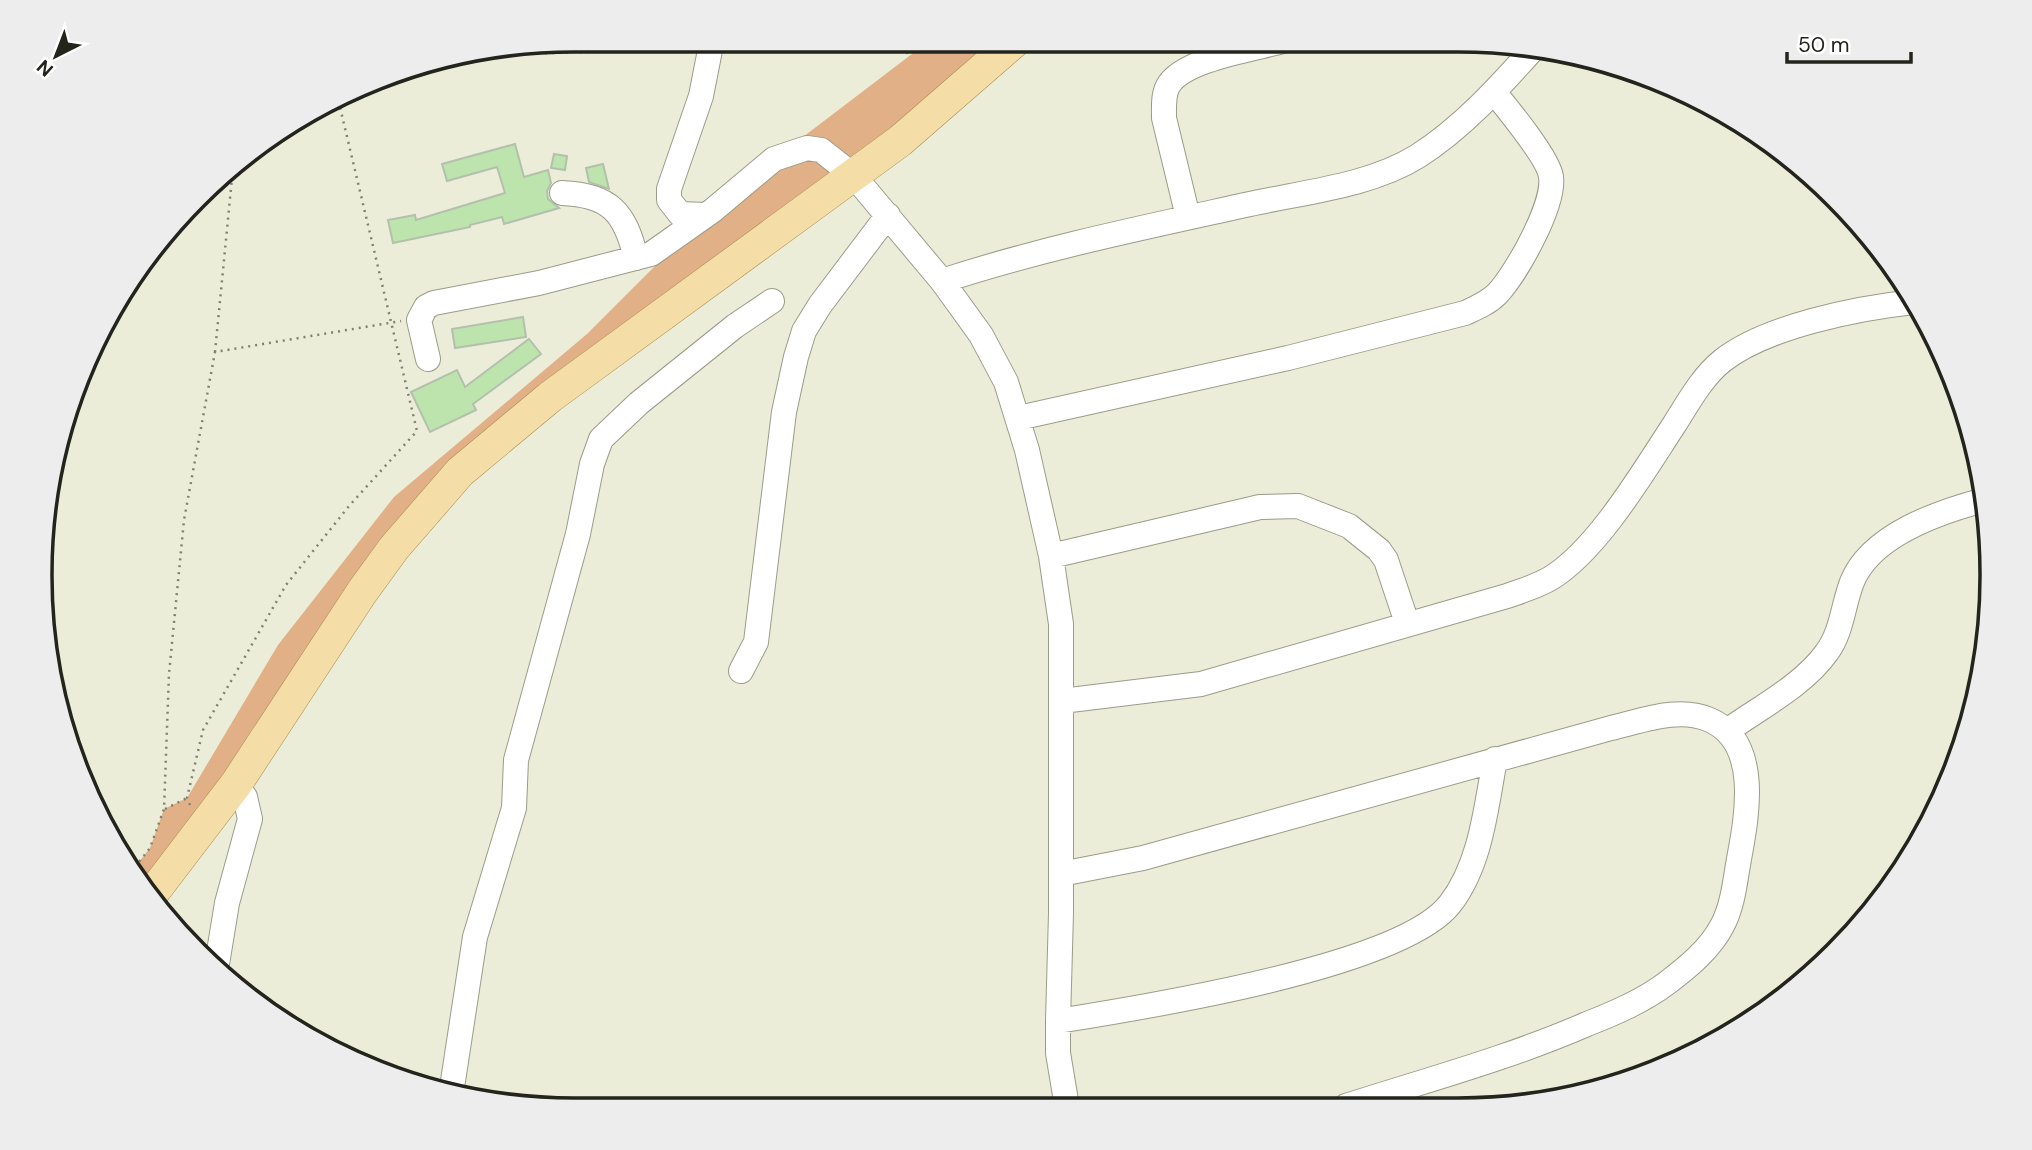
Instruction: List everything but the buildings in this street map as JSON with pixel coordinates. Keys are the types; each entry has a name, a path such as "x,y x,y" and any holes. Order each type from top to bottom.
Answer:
{"main road":[{"path":"157,888 203,831 236,784 362,592 394,548 460,472 550,397 900,141 1002,52"}],"street":[{"path":"706,215 680,214 669,200 669,189 701,96 709,52"},
{"path":"1188,217 1164,118 1164,101 1169,83 1182,71 1243,52"},
{"path":"942,281 1047,249 1332,186 1396,166 1417,157 1439,140 1494,92 1526,57"},
{"path":"1018,418 1288,358 1465,313 1485,303 1497,293 1518,265 1542,214 1551,185 1546,164 1494,92"},
{"path":"428,359 419,320 426,307 434,303 539,283 636,258 665,246 774,159 793,151 821,150 854,176 888,215 942,281 991,351 1018,418 1051,556 1061,624 1062,874 1058,1053 1066,1098"},
{"path":"562,192 586,194 607,203 624,220 636,258"},
{"path":"741,671 756,642 784,412 804,331 820,305 888,215"},
{"path":"454,1083 475,937 514,808 516,760 578,534 592,464 601,439 639,403 772,300"},
{"path":"1062,701 1201,684 1507,596 1549,579 1568,566 1601,530 1706,377 1720,363 1739,349 1787,328 1903,304"},
{"path":"1727,731 1822,659 1835,639 1852,582 1859,569 1880,547 1906,530 1974,504"},
{"path":"1051,556 1260,508 1298,506 1349,526 1379,550 1386,560 1407,623"},
{"path":"1062,874 1143,858 1495,759 1675,714 1708,719 1727,731 1744,765 1747,802 1727,916 1707,948 1667,983 1627,1008 1546,1042 1371,1098"},
{"path":"1058,1021 1139,1008 1259,983 1369,950 1419,930 1438,916 1460,889 1482,833 1495,759"},
{"path":"218,956 227,903 250,819 245,797 236,784"}],"path":[{"path":"203,831 187,798 203,730 286,585 349,506 417,431 340,108"},
{"path":"139,862 150,848 164,809 169,674 184,520 215,352 232,181"},
{"path":"215,352 392,322 419,320"},
{"path":"164,809 187,798"}],"shaded area":[{"path":"915,52 1001,52 460,472 156,888 139,862 150,848 164,809 187,798 278,645 394,497 587,334 706,215 774,159"}]}
